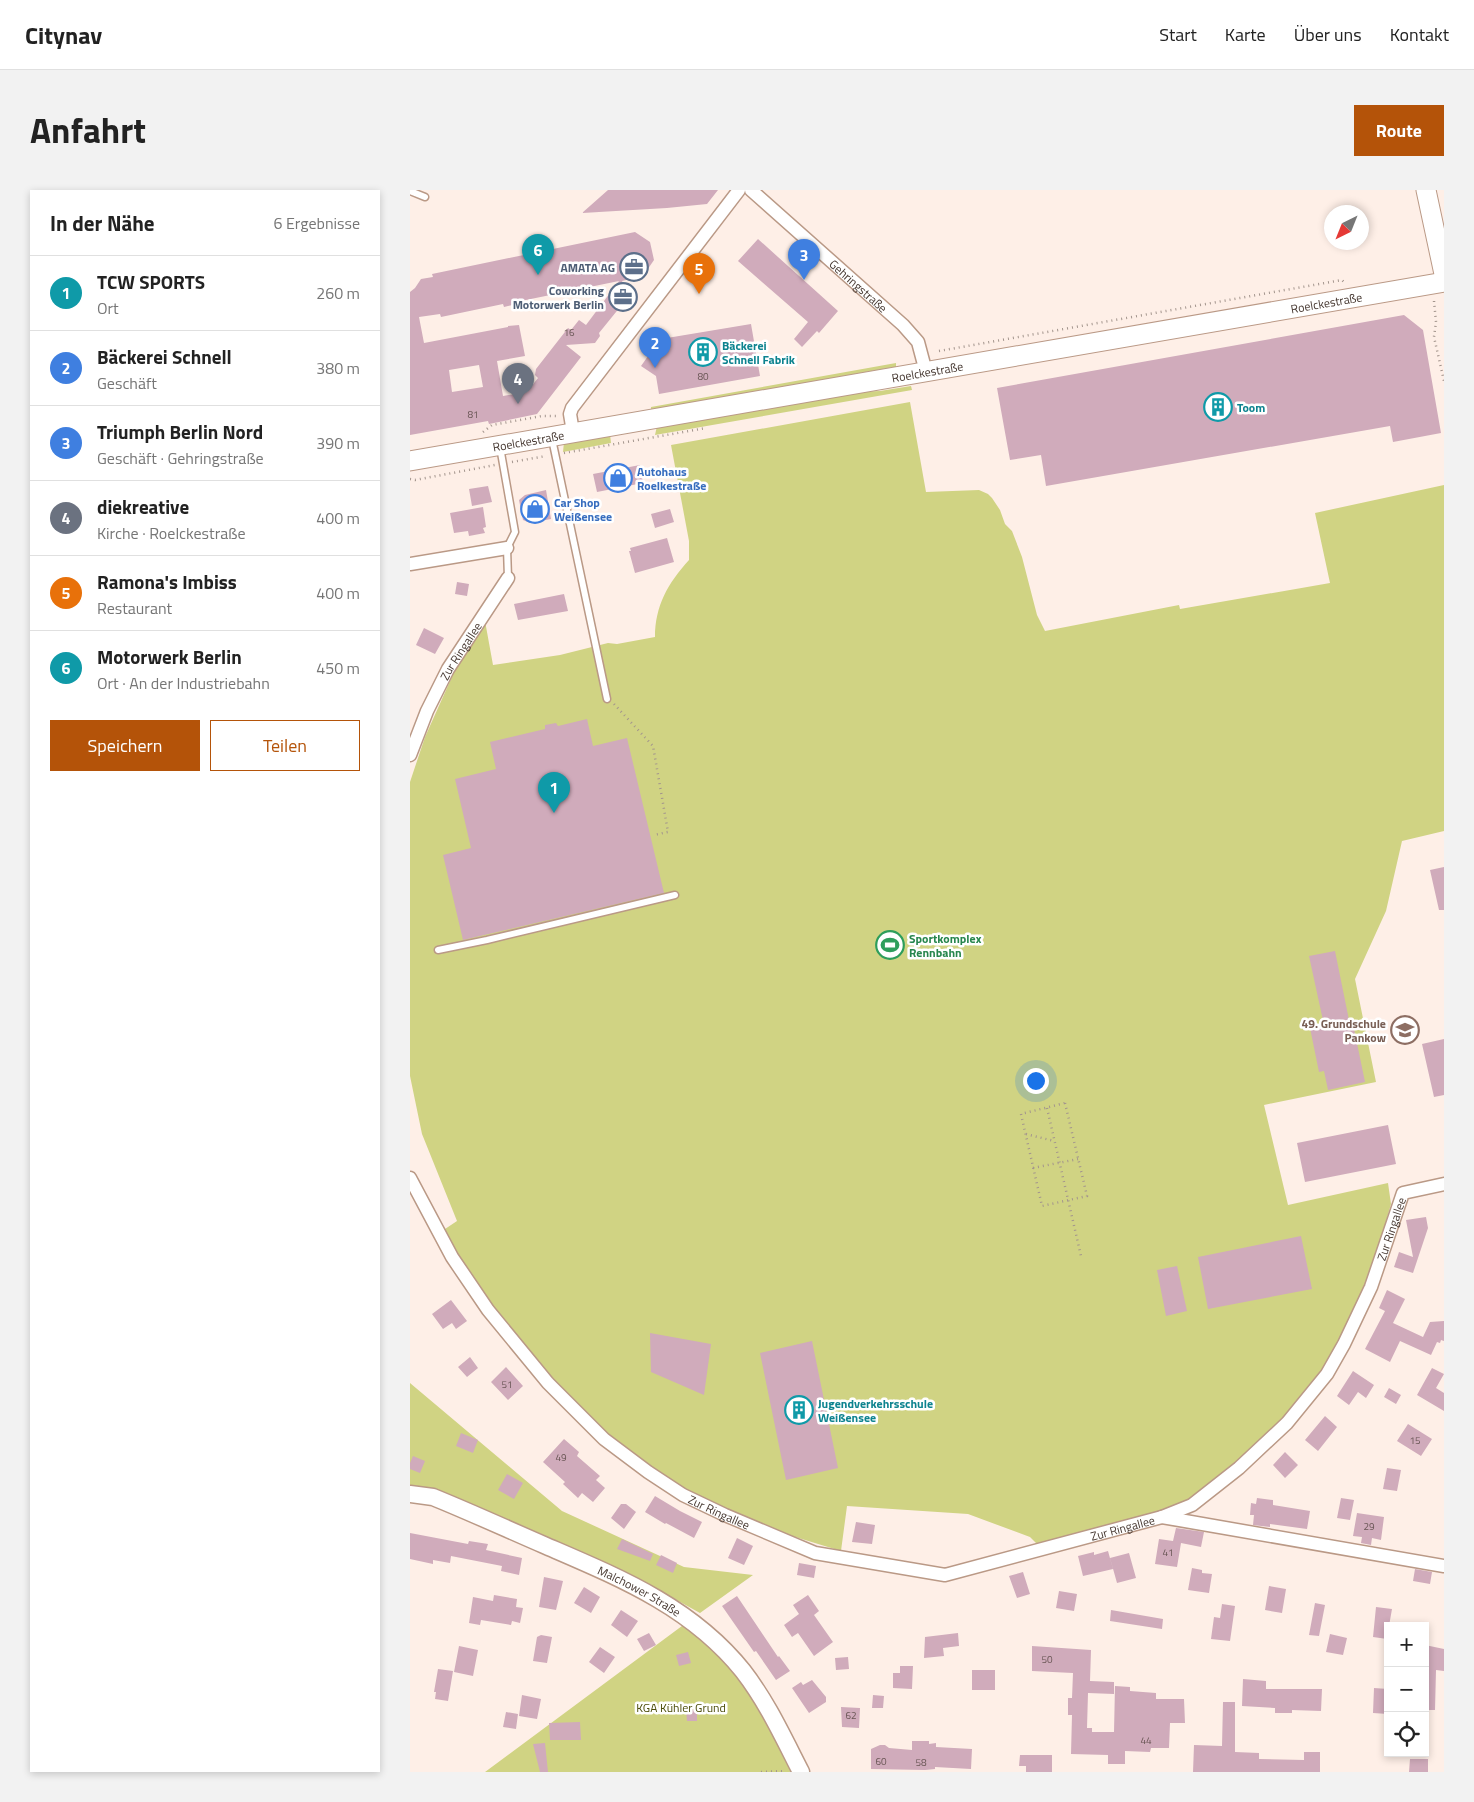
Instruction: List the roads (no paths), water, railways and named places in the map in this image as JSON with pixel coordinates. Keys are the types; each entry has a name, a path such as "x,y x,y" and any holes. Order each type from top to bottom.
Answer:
{"main road":[{"path":"1426,190 1444,274"},
{"name":"Roelckestraße","path":"410,461 1444,282"}],"street":[{"path":"573,432 570,414 572,408 738,190"},
{"name":"Gehringstraße","path":"751,190 903,325 918,342 926,372"},
{"path":"410,564 508,548"},
{"name":"Zur Ringallee","path":"410,755 448,669 508,578"},
{"name":"Zur Ringallee","path":"410,1180 452,1257 483,1302 548,1384 604,1439 648,1472 683,1495 815,1553 944,1575 1162,1517 1192,1504 1212,1490 1239,1468 1287,1423 1326,1374 1371,1288 1403,1193 1444,1184"},
{"name":"Malchower Straße","path":"410,1494 433,1497 612,1574 670,1606 690,1620 714,1639 742,1670 765,1701 800,1769"},
{"name":"Zur Ringallee","path":"1162,1517 1444,1566"}],"lane":[{"path":"410,191 425,197"},
{"path":"552,436 607,699"},
{"name":"Zur Ringallee","path":"500,445 515,532 508,548 508,578"},
{"path":"438,950 675,895"}],"place":[{"name":"AMATA AG","path":"634,267"},
{"name":"Motorwerk Berlin","path":"538,275"},
{"name":"Triumph Berlin Nord","path":"804,280"},
{"name":"Ramona's Imbiss","path":"699,294"},
{"name":"Coworking Motorwerk Berlin","path":"623,297"},
{"name":"Bäckerei Schnell Fabrik","path":"703,352"},
{"name":"Bäckerei Schnell","path":"655,368"},
{"name":"diekreative","path":"518,404"},
{"name":"Toom","path":"1218,407"},
{"name":"Autohaus Roelkestraße","path":"618,478"},
{"name":"Car Shop Weißensee","path":"535,509"},
{"name":"TCW SPORTS","path":"554,813"},
{"name":"Sportkomplex Rennbahn","path":"890,945"},
{"name":"49. Grundschule Pankow","path":"1405,1030"},
{"name":"Jugendverkehrsschule Weißensee","path":"799,1410"}],"park label":[{"name":"KGA Kühler Grund","path":"681,1707"}]}
